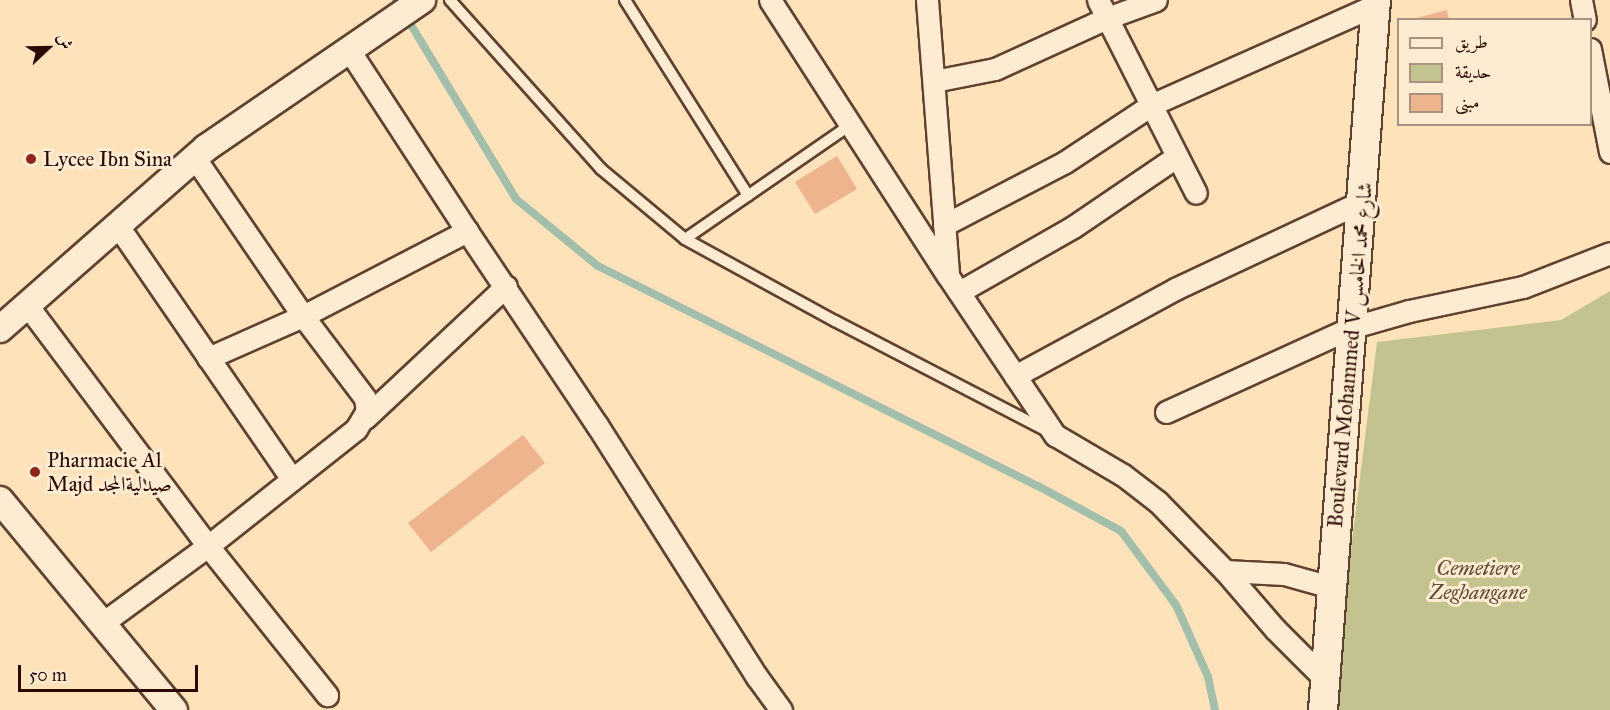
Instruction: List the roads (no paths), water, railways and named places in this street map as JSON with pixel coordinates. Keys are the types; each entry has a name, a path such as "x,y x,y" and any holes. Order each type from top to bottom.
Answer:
{"main road":[{"name":"Boulevard Mohammed V شارع محمد الخامس","path":"1323,710 1344,446 1350,328 1363,201 1376,2"}],"street":[{"path":"0,329 195,158 422,0"},
{"path":"770,0 953,284 1055,435 1109,466 1173,516 1275,629 1324,678"},
{"path":"927,0 944,225 953,284"},
{"path":"934,81 995,69 1103,9 1155,0"},
{"path":"1581,0 1585,18"},
{"path":"944,225 1065,162 1151,105 1376,2"},
{"path":"1103,9 1196,193"},
{"path":"349,50 466,231 506,286 781,710"},
{"path":"1592,59 1610,152"},
{"path":"953,284 1073,227 1176,157"},
{"path":"195,158 303,316 365,398 367,411 364,418"},
{"path":"1015,376 1175,289 1363,201"},
{"path":"118,226 292,479"},
{"path":"208,358 303,316 466,231"},
{"path":"1166,412 1350,328 1409,311 1523,287 1610,253"},
{"path":"104,622 208,546 356,429 364,418 506,286"},
{"path":"27,305 208,546 327,695"},
{"path":"0,500 104,622 156,700 174,710"},
{"path":"1225,572 1284,574 1331,587"}],"lane":[{"path":"450,0 589,156 685,239 835,321 1055,435"},
{"path":"625,0 748,195"},
{"path":"685,239 852,124"}],"waterway":[{"path":"396,0 516,199 598,266 1038,486 1121,531 1176,605 1208,677 1215,710"}],"place":[{"name":"Lycee Ibn Sina","path":"31,159"},
{"name":"Pharmacie Al Majd صيدليةالمجد","path":"35,472"}],"park label":[{"name":"Cemetiere Zeghangane","path":"1478,580"}]}
